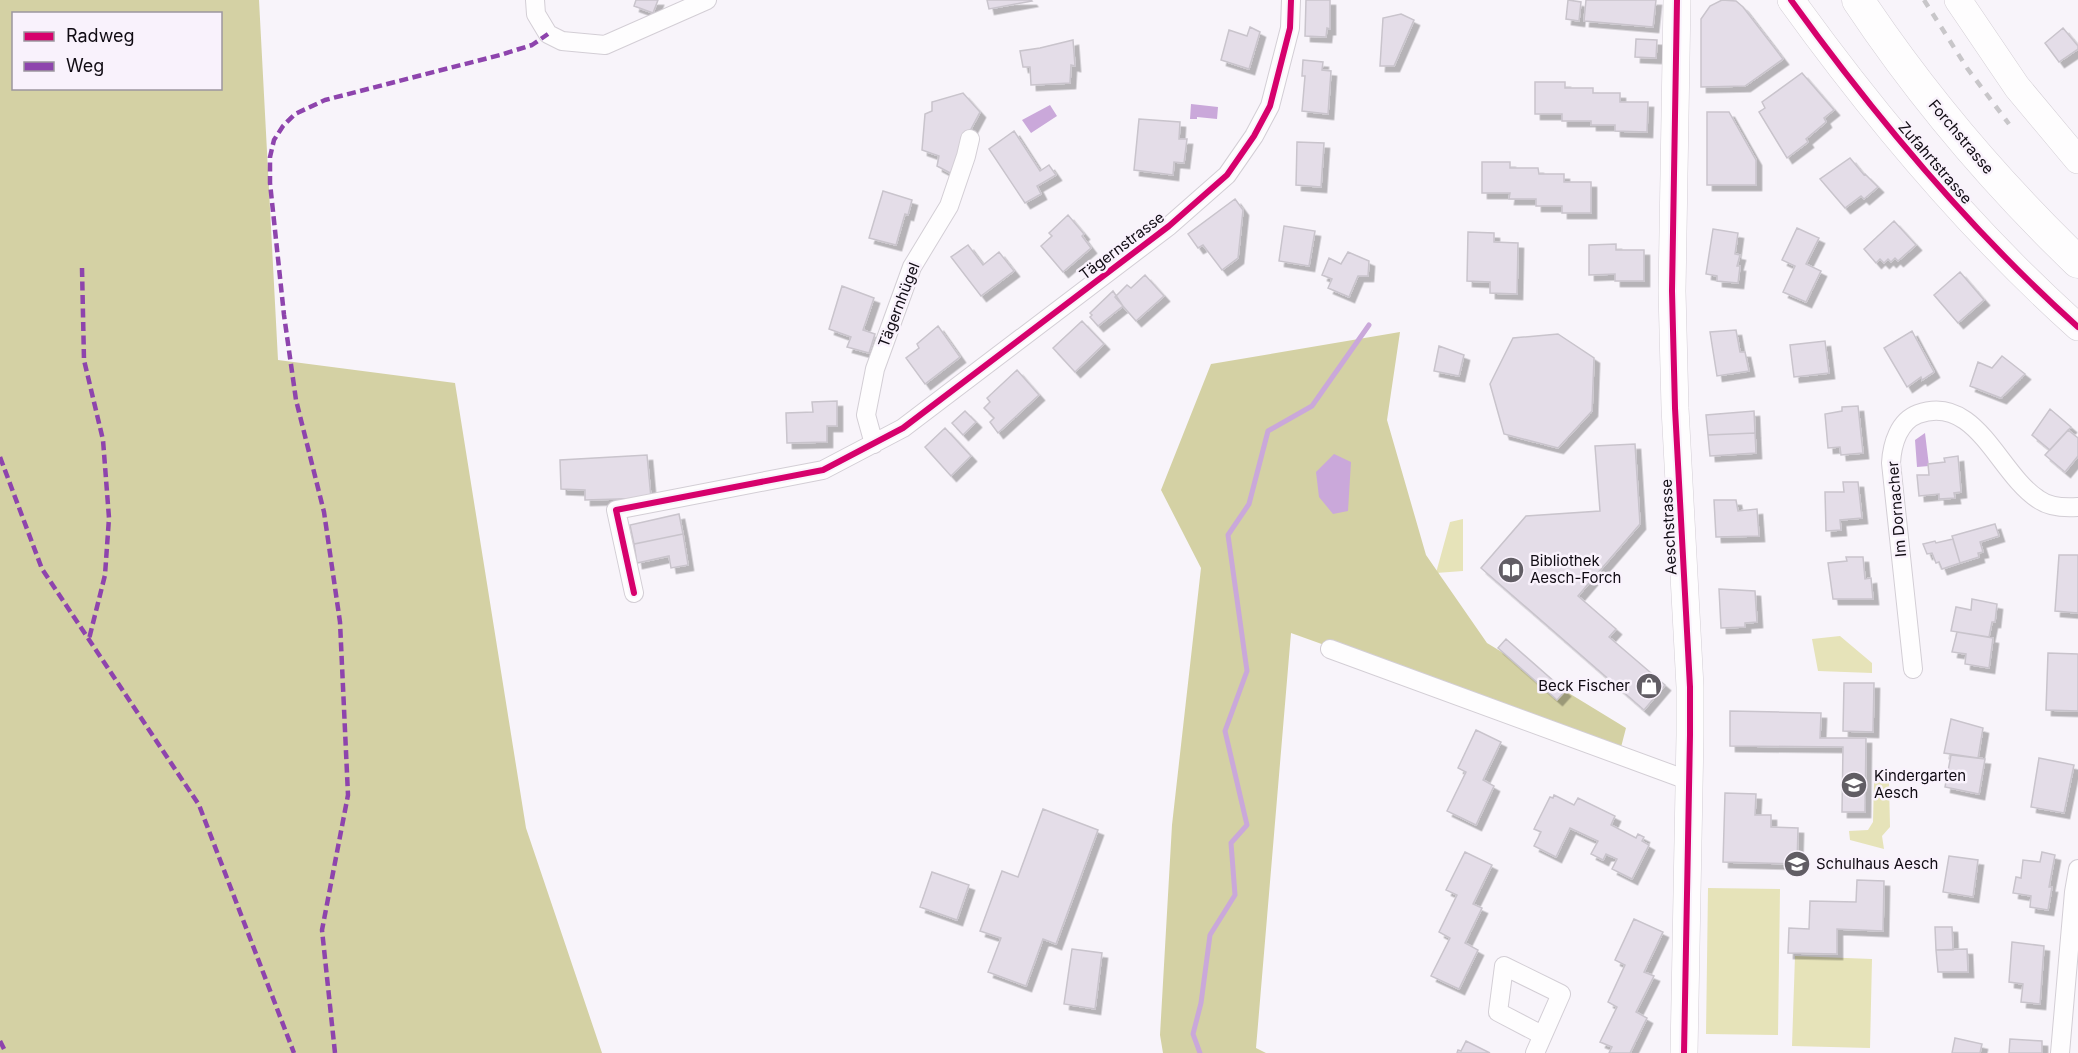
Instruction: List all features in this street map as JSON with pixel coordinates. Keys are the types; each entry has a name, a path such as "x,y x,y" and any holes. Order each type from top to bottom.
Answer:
{"highway":[{"name":"Forchstrasse","path":"1858,0 1914,80 1957,133 2023,208 2078,262"},
{"name":"Forchstrasse","path":"1873,0 1905,47 1974,134 2032,198 2078,244"}],"main road":[{"name":"Aeschstrasse","path":"1677,0 1672,291 1675,408 1690,687 1684,1053"},
{"name":"Zufahrtstrasse","path":"1791,0 1887,125 1939,187 2047,299 2078,327"},
{"path":"1958,0 2016,87 2078,160"}],"street":[{"path":"535,0 536,14 548,33 562,41 605,45 706,0"},
{"name":"Tägernstrasse","path":"634,593 616,510 823,470 874,444 903,428 1169,226 1227,175 1254,136 1270,106 1290,28 1291,0"},
{"name":"Tägernhügel","path":"874,444 866,415 875,369 912,267 949,206 970,139"},
{"name":"Im Dornacher","path":"1913,669 1891,463 1893,445 1906,421 1914,415 1929,410 1957,415 1982,434 2010,474 2039,500 2056,506 2078,507"},
{"path":"1330,649 1690,781"},
{"path":"2060,1053 2078,869"},
{"path":"1535,1053 1542,1035"}],"shaded area":[{"path":"0,0 259,0 278,360 455,383 526,828 602,1053 0,1053"},
{"path":"1191,104 1218,107 1217,119 1197,117 1197,119 1190,119"},
{"path":"1050,105 1057,116 1031,133 1022,120"},
{"path":"1400,332 1387,420 1426,555 1487,643 1626,728 1620,751 1291,633 1256,1048 1266,1053 1163,1053 1160,1035 1172,825 1201,568 1161,490 1211,364"},
{"path":"1925,433 1929,466 1917,467 1915,440"},
{"path":"1334,454 1351,462 1348,511 1333,514 1319,497 1316,472"},
{"path":"1463,519 1463,571 1436,573 1450,522"},
{"path":"1840,636 1872,663 1872,673 1818,671 1812,639"},
{"path":"1874,782 1889,783 1890,827 1882,836 1884,849 1850,840 1849,831 1868,830 1873,822"},
{"path":"1708,888 1780,889 1778,1035 1706,1034"},
{"path":"1795,956 1872,959 1870,1048 1792,1046"}],"building":[{"path":"636,0 658,0 653,13 634,6"},
{"path":"987,0 1031,0 1032,1 989,9"},
{"path":"1306,0 1330,0 1330,29 1327,28 1326,37 1305,36"},
{"path":"1568,0 1581,2 1579,21 1566,19"},
{"path":"1586,0 1656,0 1653,27 1584,21"},
{"path":"1722,0 1736,1 1743,7 1783,59 1745,86 1701,87 1701,19 1710,6"},
{"path":"1401,14 1414,20 1394,66 1380,66 1383,18"},
{"path":"1250,27 1260,32 1249,69 1221,60 1229,30 1247,36"},
{"path":"2063,28 2078,49 2059,62 2045,43"},
{"path":"1636,39 1657,40 1656,58 1635,57"},
{"path":"1073,40 1075,66 1071,65 1070,83 1031,85 1030,67 1023,67 1020,51"},
{"path":"1303,60 1323,62 1322,70 1331,71 1328,114 1302,111 1305,76 1302,76"},
{"path":"1802,73 1834,110 1824,118 1826,122 1806,139 1808,142 1787,158 1759,112 1765,108 1762,102"},
{"path":"1535,82 1565,82 1565,88 1593,88 1593,93 1620,93 1620,102 1648,102 1647,132 1615,131 1615,125 1591,125 1591,121 1562,121 1562,114 1535,114"},
{"path":"963,93 980,112 961,148 956,176 937,166 939,156 922,150 925,114 932,111 932,102"},
{"path":"1707,112 1729,112 1756,160 1756,185 1707,185"},
{"path":"1139,119 1180,122 1179,139 1187,139 1184,163 1174,162 1173,175 1134,170"},
{"path":"1014,131 1040,171 1049,165 1056,175 1037,186 1041,194 1025,203 989,149"},
{"path":"1297,142 1324,143 1321,187 1296,185"},
{"path":"1850,158 1878,187 1864,199 1861,196 1845,208 1820,179"},
{"path":"1482,162 1510,162 1510,168 1538,168 1539,174 1564,174 1564,182 1591,182 1591,213 1562,213 1562,206 1536,206 1536,199 1509,199 1510,193 1482,193"},
{"path":"883,191 912,200 908,215 905,214 896,245 869,238"},
{"path":"1235,199 1243,210 1238,258 1222,270 1203,245 1198,248 1188,234"},
{"path":"1068,215 1084,234 1082,236 1091,248 1063,272 1041,246 1052,236 1049,233"},
{"path":"1894,221 1916,245 1898,261 1895,258 1891,262 1888,259 1884,263 1880,259 1876,263 1864,249"},
{"path":"1284,226 1315,231 1309,266 1279,261"},
{"path":"1797,228 1819,238 1806,264 1821,271 1806,302 1783,292 1795,266 1782,260"},
{"path":"1713,229 1738,233 1735,254 1740,255 1737,266 1740,266 1738,283 1717,281 1717,276 1706,274"},
{"path":"1468,232 1494,233 1494,242 1518,243 1517,294 1490,293 1490,282 1467,281"},
{"path":"1616,244 1616,250 1644,250 1644,281 1615,281 1615,274 1589,275 1589,245"},
{"path":"968,245 983,265 999,252 1014,271 981,296 951,257"},
{"path":"1348,252 1369,261 1368,276 1358,276 1349,297 1328,288 1332,279 1322,275 1329,258 1341,264"},
{"path":"1960,272 1984,300 1958,323 1934,295"},
{"path":"1145,275 1164,296 1136,321 1115,297 1127,285 1131,288"},
{"path":"842,286 874,298 863,330 875,334 869,353 847,347 851,337 829,329"},
{"path":"1113,291 1123,306 1098,326 1090,317 1092,315 1090,313"},
{"path":"1082,321 1104,344 1075,372 1053,348"},
{"path":"938,326 960,357 925,384 906,358 919,348 917,344"},
{"path":"1736,330 1740,352 1745,352 1749,371 1717,376 1710,332"},
{"path":"1912,331 1934,372 1922,380 1921,377 1907,387 1884,348"},
{"path":"1558,334 1594,358 1592,411 1558,448 1504,434 1490,384 1513,338"},
{"path":"1825,341 1829,373 1794,377 1790,345"},
{"path":"1439,346 1464,355 1459,376 1434,371"},
{"path":"2002,356 2025,374 2001,398 1970,386 1978,362 1992,368"},
{"path":"1017,370 1039,395 998,433 990,422 994,418 984,408 990,402 987,398"},
{"path":"837,401 837,426 827,426 827,442 787,443 786,413 813,412 812,402"},
{"path":"1858,406 1863,453 1841,455 1840,447 1828,448 1825,414 1842,411 1842,407"},
{"path":"2050,409 2071,427 2050,450 2032,435"},
{"path":"965,411 976,422 963,435 952,423"},
{"path":"1754,411 1755,433 1708,435 1706,415"},
{"path":"945,428 971,456 951,476 925,447"},
{"path":"2068,430 2078,438 2078,456 2065,472 2045,455"},
{"path":"1755,433 1756,453 1710,456 1708,435"},
{"path":"1635,444 1640,524 1578,596 1616,629 1609,637 1665,685 1644,710 1481,568 1526,516 1600,511 1595,446"},
{"path":"647,455 651,498 585,500 585,490 561,489 560,460"},
{"path":"1958,456 1961,492 1954,493 1955,498 1939,499 1939,494 1919,496 1917,475 1929,475 1928,464 1945,462 1944,458"},
{"path":"1843,482 1858,482 1862,518 1840,520 1841,530 1826,531 1825,492 1844,492"},
{"path":"1714,500 1736,500 1738,511 1757,509 1759,536 1716,537"},
{"path":"679,514 683,534 634,544 630,525"},
{"path":"1995,524 1999,536 1980,542 1983,552 1978,553 1979,557 1960,563 1952,536"},
{"path":"683,534 688,565 671,568 669,556 637,563 634,544"},
{"path":"1953,539 1960,563 1942,569 1939,562 1936,563 1932,553 1927,554 1923,544"},
{"path":"2059,555 2078,555 2078,613 2055,611"},
{"path":"1846,557 1863,557 1865,579 1871,578 1873,599 1833,599 1828,563 1847,561"},
{"path":"1719,589 1755,591 1757,622 1745,623 1745,627 1721,628"},
{"path":"1972,599 1997,604 1995,622 1992,622 1989,637 1951,631 1956,607 1971,610"},
{"path":"1957,632 1993,638 1989,668 1965,664 1966,654 1952,652"},
{"path":"1506,639 1565,691 1557,700 1498,648"},
{"path":"2048,653 2078,654 2078,711 2046,710"},
{"path":"1844,683 1874,683 1873,732 1843,731"},
{"name":"Schulhaus Aesch","path":"1730,711 1821,713 1820,738 1866,738 1865,812 1842,812 1843,747 1730,746"},
{"path":"1951,719 1983,728 1978,758 1944,753"},
{"path":"1476,730 1501,742 1483,780 1494,786 1476,825 1447,811 1466,772 1458,768"},
{"path":"1951,755 1985,759 1979,794 1945,787"},
{"path":"2039,758 2074,765 2064,813 2031,807"},
{"name":"Schulhaus Aesch","path":"1725,793 1756,794 1755,815 1771,815 1771,827 1798,828 1797,864 1723,862"},
{"path":"1554,795 1574,805 1578,798 1615,816 1611,825 1636,838 1638,834 1644,837 1642,841 1649,845 1632,879 1612,869 1617,859 1606,854 1603,860 1591,854 1598,841 1570,828 1556,857 1534,846 1541,832 1534,829 1550,797 1553,798"},
{"path":"1043,809 1098,830 1056,944 1043,939 1026,986 988,972 1001,938 980,931 1002,871 1018,877"},
{"path":"1465,852 1492,865 1473,904 1482,908 1465,943 1478,950 1459,989 1431,976 1450,938 1439,932 1457,895 1446,890"},
{"path":"2042,852 2055,855 2049,887 2052,887 2048,910 2030,907 2031,896 2013,893 2016,877 2021,878 2023,860 2040,862"},
{"path":"1949,856 1978,860 1973,897 1943,892"},
{"path":"932,872 969,885 957,920 920,907"},
{"name":"Schulhaus Aesch","path":"1857,880 1884,881 1883,931 1837,929 1837,954 1788,953 1789,928 1809,929 1810,901 1856,902"},
{"path":"1634,919 1663,932 1644,972 1654,976 1636,1012 1647,1018 1630,1053 1609,1053 1612,1047 1600,1042 1617,1007 1608,1002 1625,965 1615,960"},
{"path":"1935,927 1952,927 1953,950 1936,950"},
{"path":"2012,942 2044,946 2040,1004 2021,1002 2023,984 2009,982"},
{"path":"1072,949 1102,953 1095,1009 1064,1004"},
{"path":"1967,949 1968,972 1938,972 1936,950"},
{"path":"1955,1038 1982,1044 1980,1053 1952,1053"},
{"path":"2010,1039 2042,1041 2042,1053 2009,1053"},
{"path":"1466,1041 1490,1053 1457,1053 1458,1050 1461,1051"}],"waterway":[{"path":"1200,1053 1193,1034 1201,1003 1210,935 1235,895 1231,843 1247,825 1225,731 1247,671 1228,535 1249,504 1268,431 1312,406 1369,325"}],"railway":[{"path":"1924,0 1967,68 2009,124"}],"marked path":[{"path":"335,1053 322,930 348,795 340,622 324,512 296,400 284,315 270,183 270,157 274,140 283,126 295,114 325,100 500,55 532,45 548,34"},
{"path":"82,268 84,360 103,440 109,518 105,575 89,639"},
{"path":"0,457 42,569 199,805 294,1053"},
{"path":"0,1041 6,1053"}],"cycle path":[{"path":"634,593 616,510 823,470 903,428 1169,226 1227,175 1254,136 1270,106 1290,28 1291,0"},
{"path":"1677,0 1672,291 1675,408 1690,687 1684,1053"},
{"path":"1791,0 1823,44 1926,171 2000,252 2078,327"}],"place":[{"name":"Bibliothek Aesch-Forch","path":"1511,570"},
{"name":"Beck Fischer","path":"1649,686"},
{"name":"Kindergarten Aesch","path":"1854,785"},
{"name":"Schulhaus Aesch","path":"1797,864"}]}
